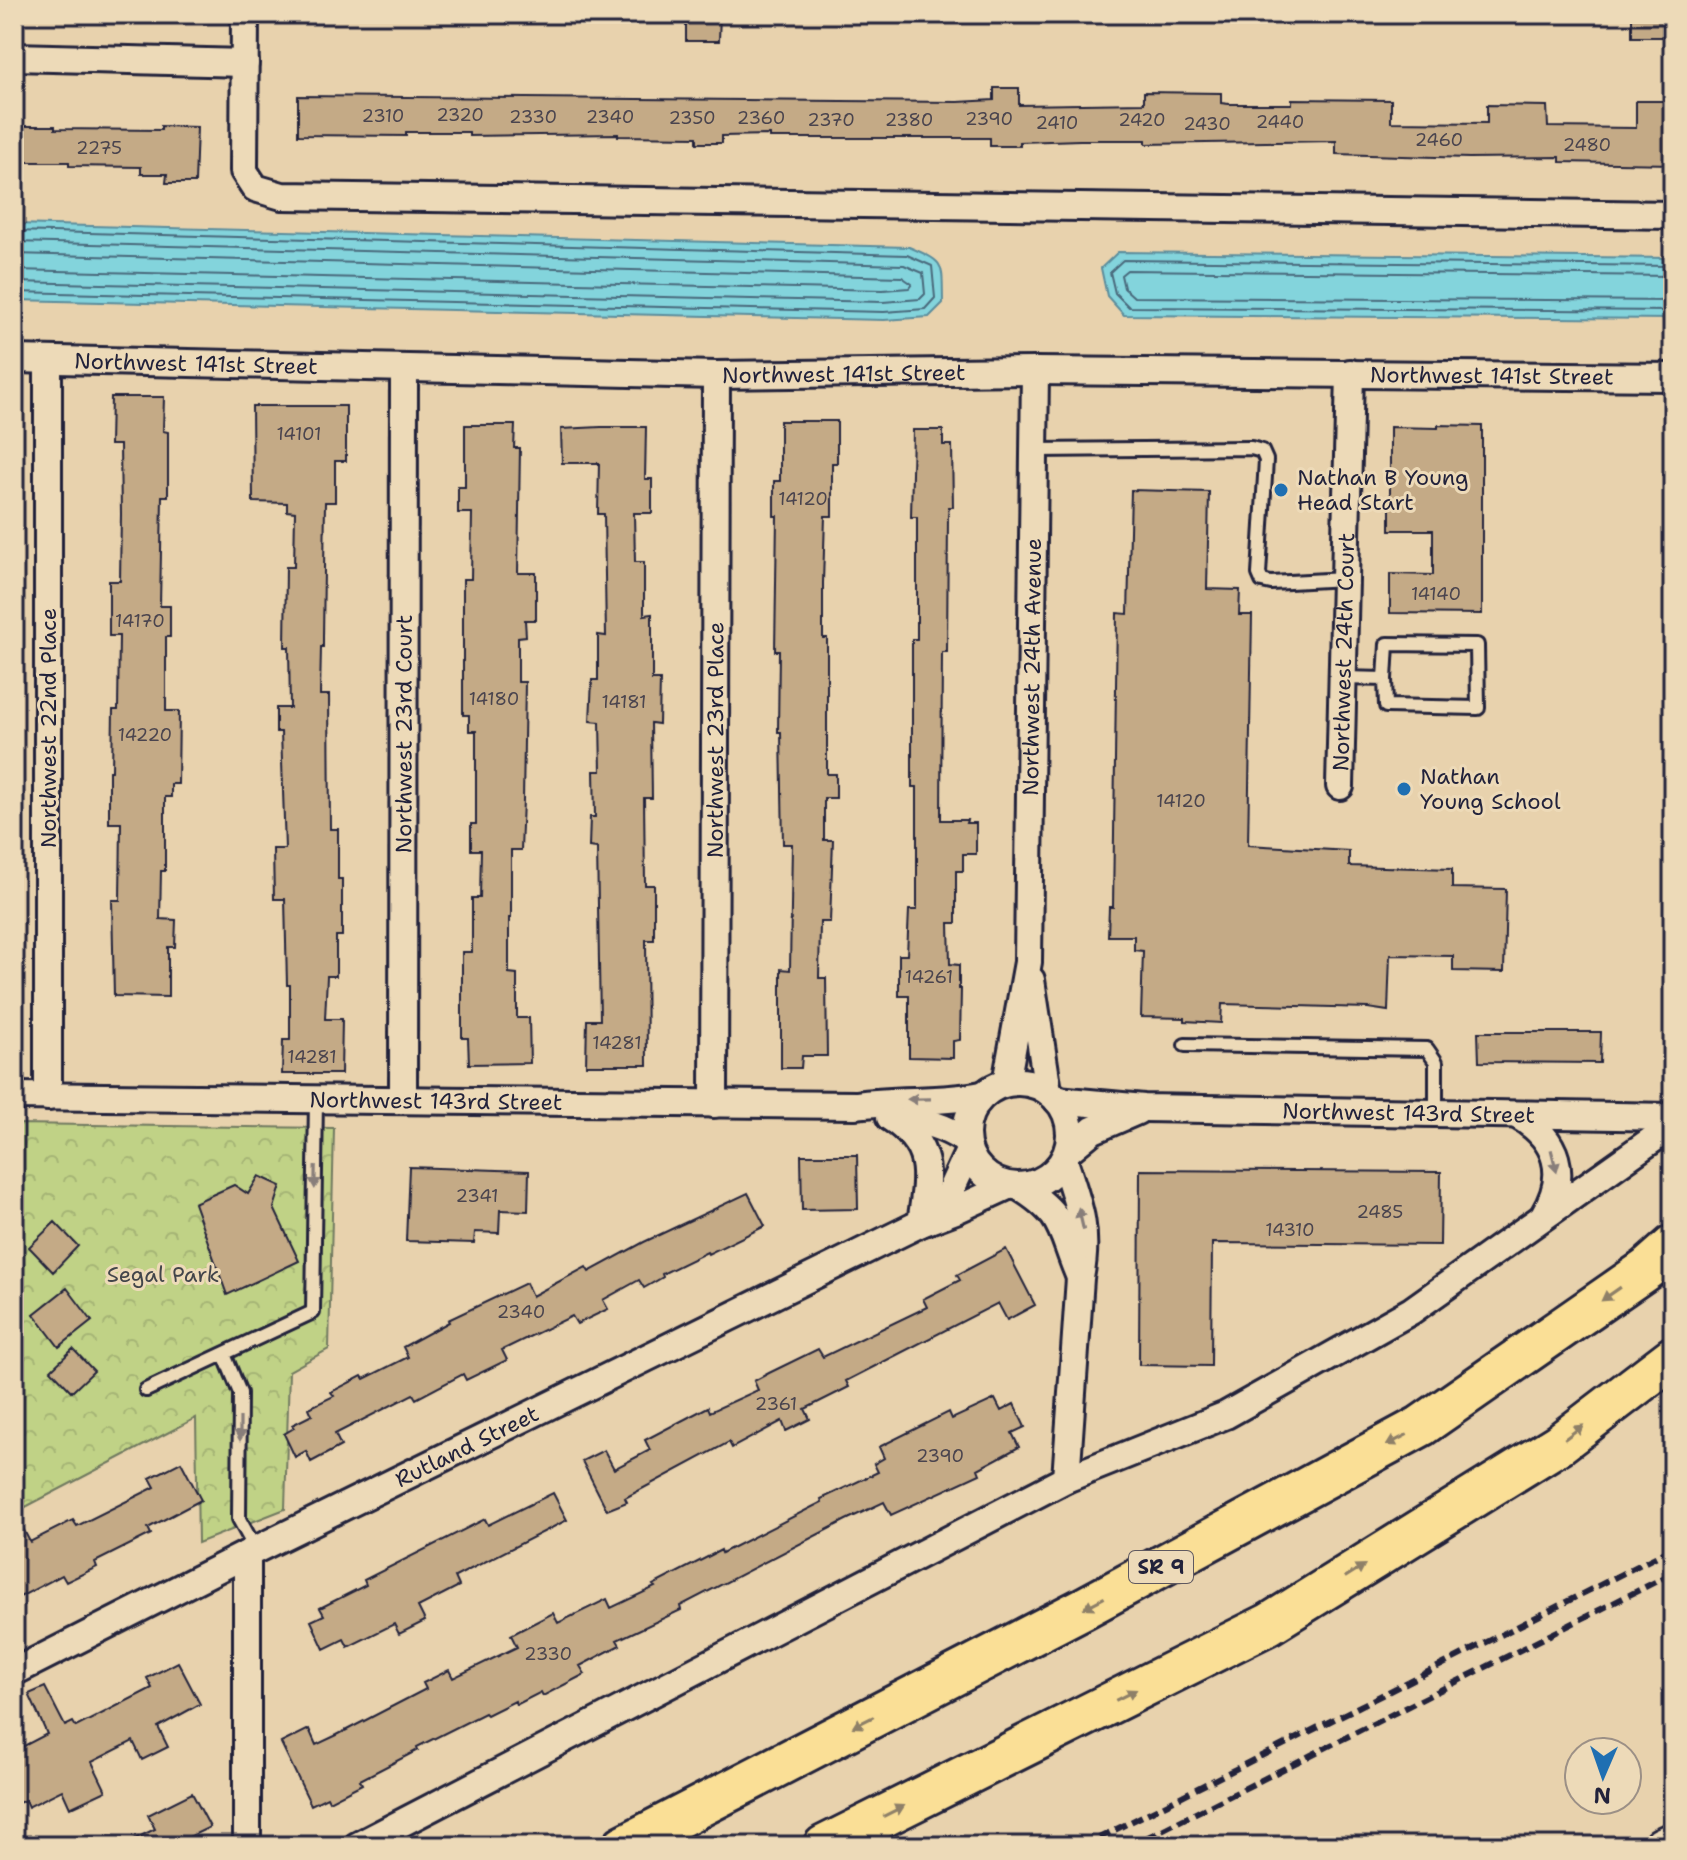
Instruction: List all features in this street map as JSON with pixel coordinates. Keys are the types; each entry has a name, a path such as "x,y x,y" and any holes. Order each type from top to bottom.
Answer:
{"main road":[{"name":"SR 9","path":"623,1846 1084,1608 1421,1426 1647,1269 1673,1246"},
{"path":"824,1846 1269,1624 1559,1444 1673,1357"}],"street":[{"path":"245,14 244,171 255,188 282,196 1673,215"},
{"path":"14,57 245,63"},
{"name":"Northwest 141st Street","path":"14,359 716,375 1035,371 1673,377"},
{"name":"Northwest 22nd Place","path":"48,360 48,1097"},
{"name":"Northwest 23rd Court","path":"403,1100 404,369"},
{"name":"Northwest 24th Avenue","path":"1006,1083 1028,962 1035,371"},
{"name":"Northwest 24th Court","path":"1340,786 1350,373"},
{"name":"Northwest 23rd Place","path":"714,1104 716,375"},
{"name":"Northwest 24th Avenue","path":"1028,962 1053,1095"},
{"path":"1066,1479 1080,1278 1085,1251 1084,1227 1067,1155 1069,1123 1053,1095 1022,1082 1006,1083 982,1095 972,1108 966,1123 966,1146 974,1165 984,1175 1042,1201 1055,1214 1080,1278"},
{"name":"Northwest 143rd Street","path":"14,1096 856,1105 982,1095"},
{"name":"Northwest 143rd Street","path":"1053,1095 1144,1108 1673,1117"},
{"name":"Northwest 143rd Street","path":"856,1105 891,1118 929,1122 946,1128 966,1146"},
{"name":"Northwest 143rd Street","path":"1067,1155 1103,1125 1144,1108"},
{"path":"1517,1115 1543,1132 1558,1164 1556,1188 1542,1218"},
{"path":"891,1118 907,1128 924,1155 927,1180 921,1223"},
{"path":"357,1846 1066,1479 1226,1415 1411,1311 1673,1125"},
{"name":"Rutland Street","path":"921,1223 949,1194 966,1146"},
{"path":"1013,1186 1038,1182 1054,1172 1067,1155"},
{"name":"Rutland Street","path":"14,1672 921,1223 1013,1186"},
{"path":"247,1846 251,1552"},
{"path":"1662,1846 1673,1841"}],"lane":[{"path":"1034,450 1251,448 1262,451 1266,460 1259,574 1262,581 1345,579"},
{"path":"1387,644 1477,645 1478,708 1386,706 1385,679 1387,644"},
{"path":"1343,678 1385,679"},
{"path":"1185,1045 1427,1049 1436,1062 1436,1113"},
{"path":"146,1390 313,1312 316,1099"},
{"path":"224,1354 240,1393 239,1519 251,1552"}],"green space":[{"name":"Segal Park","path":"14,1124 334,1128 329,1349 289,1371 285,1509 198,1543 196,1418 14,1513"}],"water":[{"path":"14,224 909,247 930,257 940,266 943,303 929,317 884,320 14,300"},
{"path":"1118,252 1673,258 1673,319 1124,315 1107,296 1101,268"}],"building":[{"path":"686,14 720,14 719,41 686,41"},
{"path":"1632,14 1673,14 1673,37 1632,37"},
{"path":"994,88 1019,88 1019,105 1144,103 1144,92 1221,93 1221,103 1229,104 1292,104 1292,99 1391,100 1391,122 1487,123 1487,105 1547,106 1548,127 1636,128 1636,101 1673,101 1673,164 1560,162 1560,157 1336,154 1336,141 1146,144 1146,140 1080,140 990,146 990,138 770,138 770,135 722,136 722,143 697,143 697,137 618,134 469,136 469,132 406,132 406,136 298,135 298,96 958,102 994,100"},
{"path":"14,126 161,130 161,126 197,127 195,183 166,183 167,174 141,174 141,167 14,162"},
{"path":"111,397 164,397 163,431 168,432 168,496 162,496 160,606 170,606 170,637 166,637 166,711 179,711 178,784 171,784 171,797 165,797 165,871 161,871 160,919 176,920 175,947 168,947 168,997 114,996 112,900 120,900 121,823 109,823 109,771 112,771 113,710 118,710 119,636 109,636 109,581 120,581 121,514 120,445 110,445"},
{"path":"252,406 346,406 346,461 335,461 335,502 325,502 320,695 329,695 330,829 338,829 338,879 342,879 342,936 336,936 336,976 327,976 325,1019 342,1019 341,1074 282,1074 283,1040 290,1040 290,985 287,985 285,899 274,899 273,849 285,849 281,732 276,732 276,708 290,708 289,647 285,647 286,567 294,567 295,512 287,511 287,503 253,502"},
{"path":"780,421 837,421 837,463 832,463 832,516 825,516 823,583 823,638 827,638 827,774 836,774 836,798 824,798 824,840 833,840 830,922 820,922 819,978 826,978 827,1056 802,1056 801,1068 781,1068 781,969 790,970 792,844 783,844 781,732 778,732 779,651 775,651 777,516 774,516 774,481 780,481"},
{"path":"465,425 515,425 514,448 520,448 518,573 536,573 536,620 525,620 526,636 518,637 518,682 525,682 523,800 521,850 511,850 509,918 509,973 517,974 517,1018 529,1018 530,1063 469,1064 468,1038 462,1038 462,952 472,952 472,898 480,898 481,850 471,850 471,824 476,824 476,731 469,731 469,715 463,715 463,579 471,579 472,513 458,513 458,487 465,487"},
{"path":"1438,425 1482,426 1482,614 1390,613 1390,574 1433,575 1433,530 1390,530 1390,427 1438,428"},
{"path":"646,427 645,479 652,479 652,513 634,513 635,562 644,562 644,615 652,614 652,680 660,680 659,724 651,723 652,798 644,798 645,885 654,885 654,940 646,940 647,1065 586,1065 587,1020 600,1020 597,848 589,847 590,817 595,817 594,771 601,771 600,722 590,721 592,680 598,680 598,635 606,636 604,514 598,514 599,463 562,463 561,429"},
{"path":"913,430 943,430 943,445 952,445 953,507 949,507 948,516 947,652 942,652 941,820 976,823 976,854 963,854 963,871 956,871 956,923 949,923 950,964 959,965 961,989 960,1040 953,1041 953,1058 909,1057 909,996 899,996 899,955 907,955 909,910 917,910 917,787 912,787 912,639 917,639 917,517 911,517"},
{"path":"1131,490 1209,492 1207,589 1240,590 1239,615 1252,615 1248,845 1349,851 1349,866 1452,869 1452,888 1506,889 1504,972 1453,971 1453,956 1390,955 1388,1011 1222,1004 1221,1023 1141,1017 1143,951 1134,950 1134,936 1108,936 1109,907 1113,907 1117,613 1128,614"},
{"path":"1478,1032 1601,1032 1600,1063 1479,1062"},
{"path":"801,1155 857,1155 858,1209 802,1210"},
{"path":"409,1167 529,1171 528,1211 500,1210 499,1233 475,1232 474,1243 406,1241"},
{"path":"1140,1170 1441,1172 1440,1245 1212,1243 1211,1366 1139,1365"},
{"path":"259,1176 281,1186 274,1208 299,1261 227,1295 194,1203 234,1185 248,1194"},
{"path":"748,1193 765,1226 662,1274 663,1277 644,1288 639,1280 603,1300 608,1309 577,1324 572,1316 502,1350 507,1360 466,1380 463,1374 416,1399 413,1394 335,1434 341,1446 311,1462 306,1451 295,1457 284,1434 294,1428 292,1425 312,1415 309,1408 334,1396 331,1392 362,1376 364,1379 408,1357 403,1347 448,1320 526,1283 532,1296 586,1267 589,1272"},
{"path":"55,1222 78,1246 53,1272 29,1247"},
{"path":"1006,1249 1035,1305 1007,1320 998,1303 846,1381 849,1387 805,1409 810,1419 786,1431 782,1421 732,1448 729,1442 625,1498 627,1502 607,1510 582,1461 604,1450 614,1469 650,1450 645,1440 708,1407 710,1412 758,1390 754,1381 769,1373 818,1349 823,1357 927,1307 923,1299 960,1280 957,1275"},
{"path":"67,1288 92,1321 59,1347 34,1314"},
{"path":"73,1349 94,1371 72,1392 51,1370"},
{"path":"995,1399 1001,1411 1014,1404 1025,1427 1012,1433 1019,1447 978,1469 980,1474 891,1515 884,1502 846,1520 680,1606 681,1610 617,1640 620,1645 580,1666 585,1674 543,1696 541,1692 516,1705 515,1701 487,1715 485,1713 417,1747 418,1750 360,1780 362,1784 329,1801 327,1797 311,1805 281,1743 309,1729 316,1745 426,1689 423,1683 449,1670 453,1678 517,1647 511,1635 553,1613 558,1623 607,1599 611,1608 655,1587 653,1585 878,1472 874,1464 884,1458 879,1447 949,1412 952,1419"},
{"path":"181,1462 201,1500 148,1528 151,1534 95,1562 97,1567 66,1582 62,1575 20,1597 14,1584 14,1511 30,1542 73,1520 77,1526 155,1487 150,1478"},
{"path":"553,1493 567,1520 455,1577 459,1586 418,1607 425,1621 399,1634 394,1624 348,1647 344,1639 324,1649 311,1621 324,1615 320,1608 366,1585 364,1580 485,1519 488,1525"},
{"path":"178,1662 200,1704 158,1727 168,1747 142,1760 133,1741 92,1762 106,1791 70,1808 62,1790 28,1807 25,1800 14,1805 14,1751 47,1734 29,1694 45,1687 65,1726 73,1722 76,1727 152,1688 147,1678"},
{"path":"192,1793 210,1827 187,1838 191,1846 120,1846 155,1829 148,1815"}],"railway":[{"path":"1083,1846 1673,1548"},
{"path":"1130,1846 1673,1573"}],"place":[{"name":"Nathan B Young Head Start","path":"1281,490"},
{"name":"Nathan Young School","path":"1404,789"}]}
